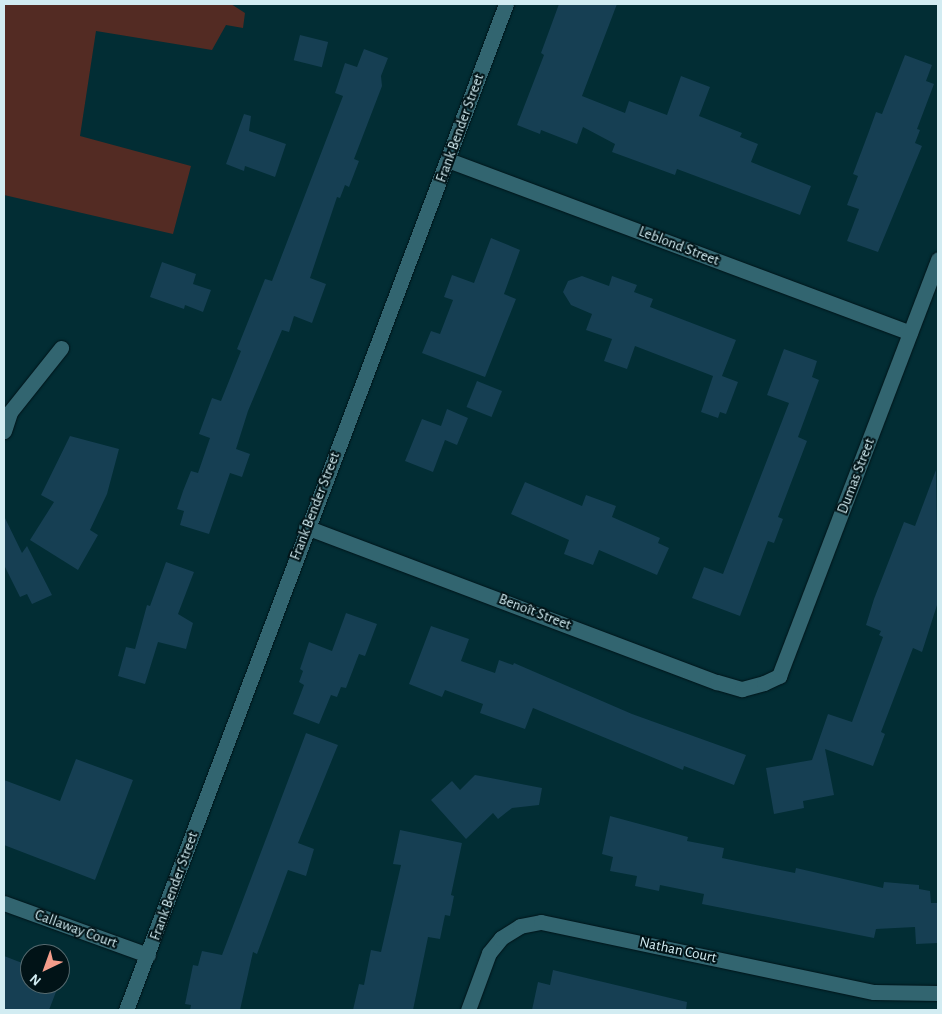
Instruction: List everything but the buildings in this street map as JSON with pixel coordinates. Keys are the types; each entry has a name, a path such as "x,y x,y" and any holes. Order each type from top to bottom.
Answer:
{"street":[{"name":"Frank Bender Street","path":"126,1010 306,527 448,160 506,4"},
{"name":"Leblond Street","path":"448,160 910,332"},
{"name":"Dumas Street","path":"764,683 780,676 938,259"},
{"path":"4,432 10,412 61,348"},
{"name":"Benoît Street","path":"306,527 717,682 742,689 764,683"},
{"name":"Callaway Court","path":"4,903 148,955"},
{"name":"Nathan Court","path":"468,1010 489,953 501,938 520,926 541,922 874,992 938,993"}],"shaded area":[{"path":"4,4 231,4 245,13 243,28 226,25 212,50 96,31 80,136 191,166 173,234 4,195"}]}
